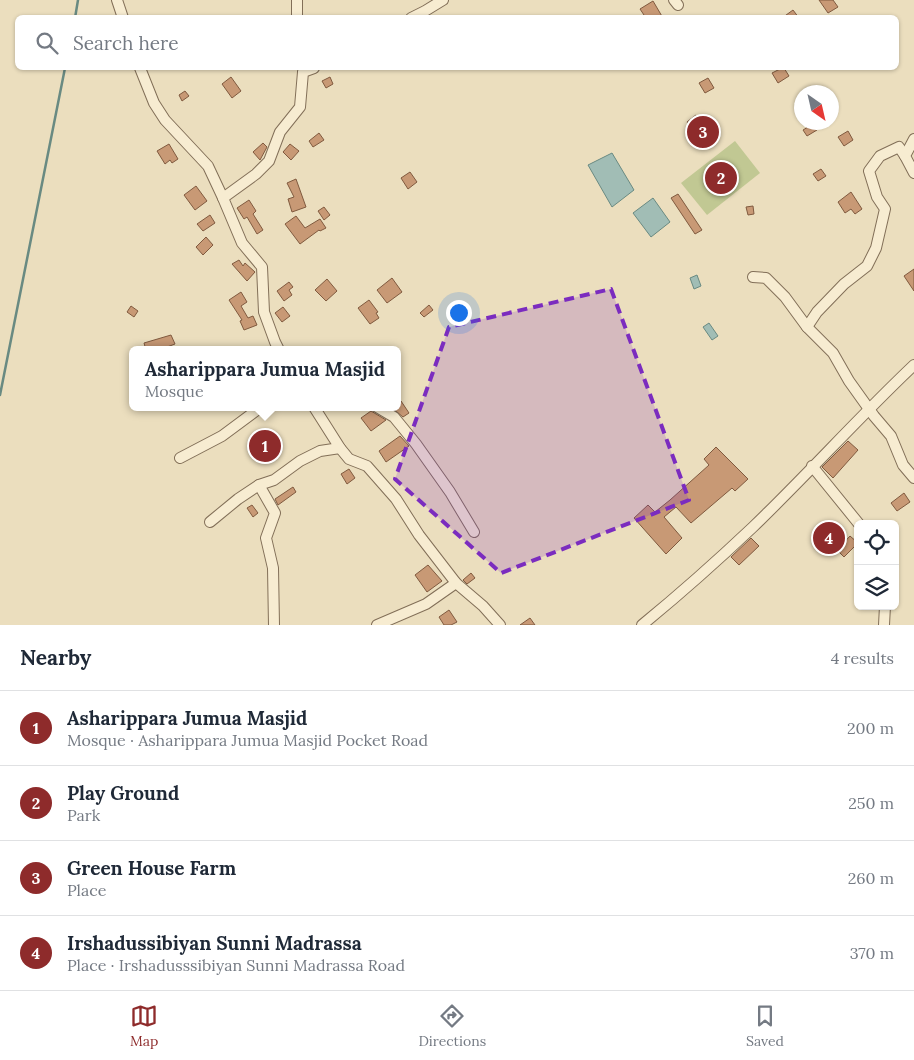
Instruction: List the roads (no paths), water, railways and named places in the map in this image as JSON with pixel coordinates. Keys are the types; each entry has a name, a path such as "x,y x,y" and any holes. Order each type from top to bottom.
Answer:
{"street":[{"path":"117,0 122,15"},
{"path":"296,0 297,15"},
{"path":"418,15 442,0"},
{"path":"141,70 154,103 165,120 208,166 242,243 262,267 264,312 277,346"},
{"path":"223,198 256,174 269,161 280,132 300,106 302,70"},
{"path":"905,156 914,139"},
{"path":"807,327 844,284 867,266 876,248 885,209 877,197 869,171 880,156 899,147 914,173"},
{"path":"753,277 766,278 785,297 807,327 833,353 874,416 891,436 903,465 914,478"},
{"path":"642,625 754,526 914,364"},
{"path":"180,458 222,436 256,411"},
{"path":"317,411 349,459 368,466 396,499 419,535 456,583 483,606 500,625"},
{"path":"384,411 394,417 416,444 450,492 474,532"},
{"path":"210,522 238,499 259,485 274,480 300,461 320,451 340,448"},
{"path":"812,466 855,520"},
{"path":"259,485 275,513 266,538 273,568 274,625"},
{"path":"377,625 426,604 456,583"},
{"path":"884,625 885,610"}],"water":[{"path":"612,153 634,190 612,207 588,165"},
{"path":"653,198 670,222 651,237 633,213"},
{"path":"697,275 701,286 694,289 690,278"},
{"path":"709,323 718,336 712,340 703,327"}],"waterway":[{"path":"76,15 78,0"},
{"path":"0,395 65,70"}],"place":[{"name":"Green House Farm","path":"703,132"},
{"name":"Play Ground","path":"721,178"},
{"name":"Asharippara Jumua Masjid","path":"265,446"},
{"name":"Irshadussibiyan Sunni Madrassa","path":"829,538"}]}
